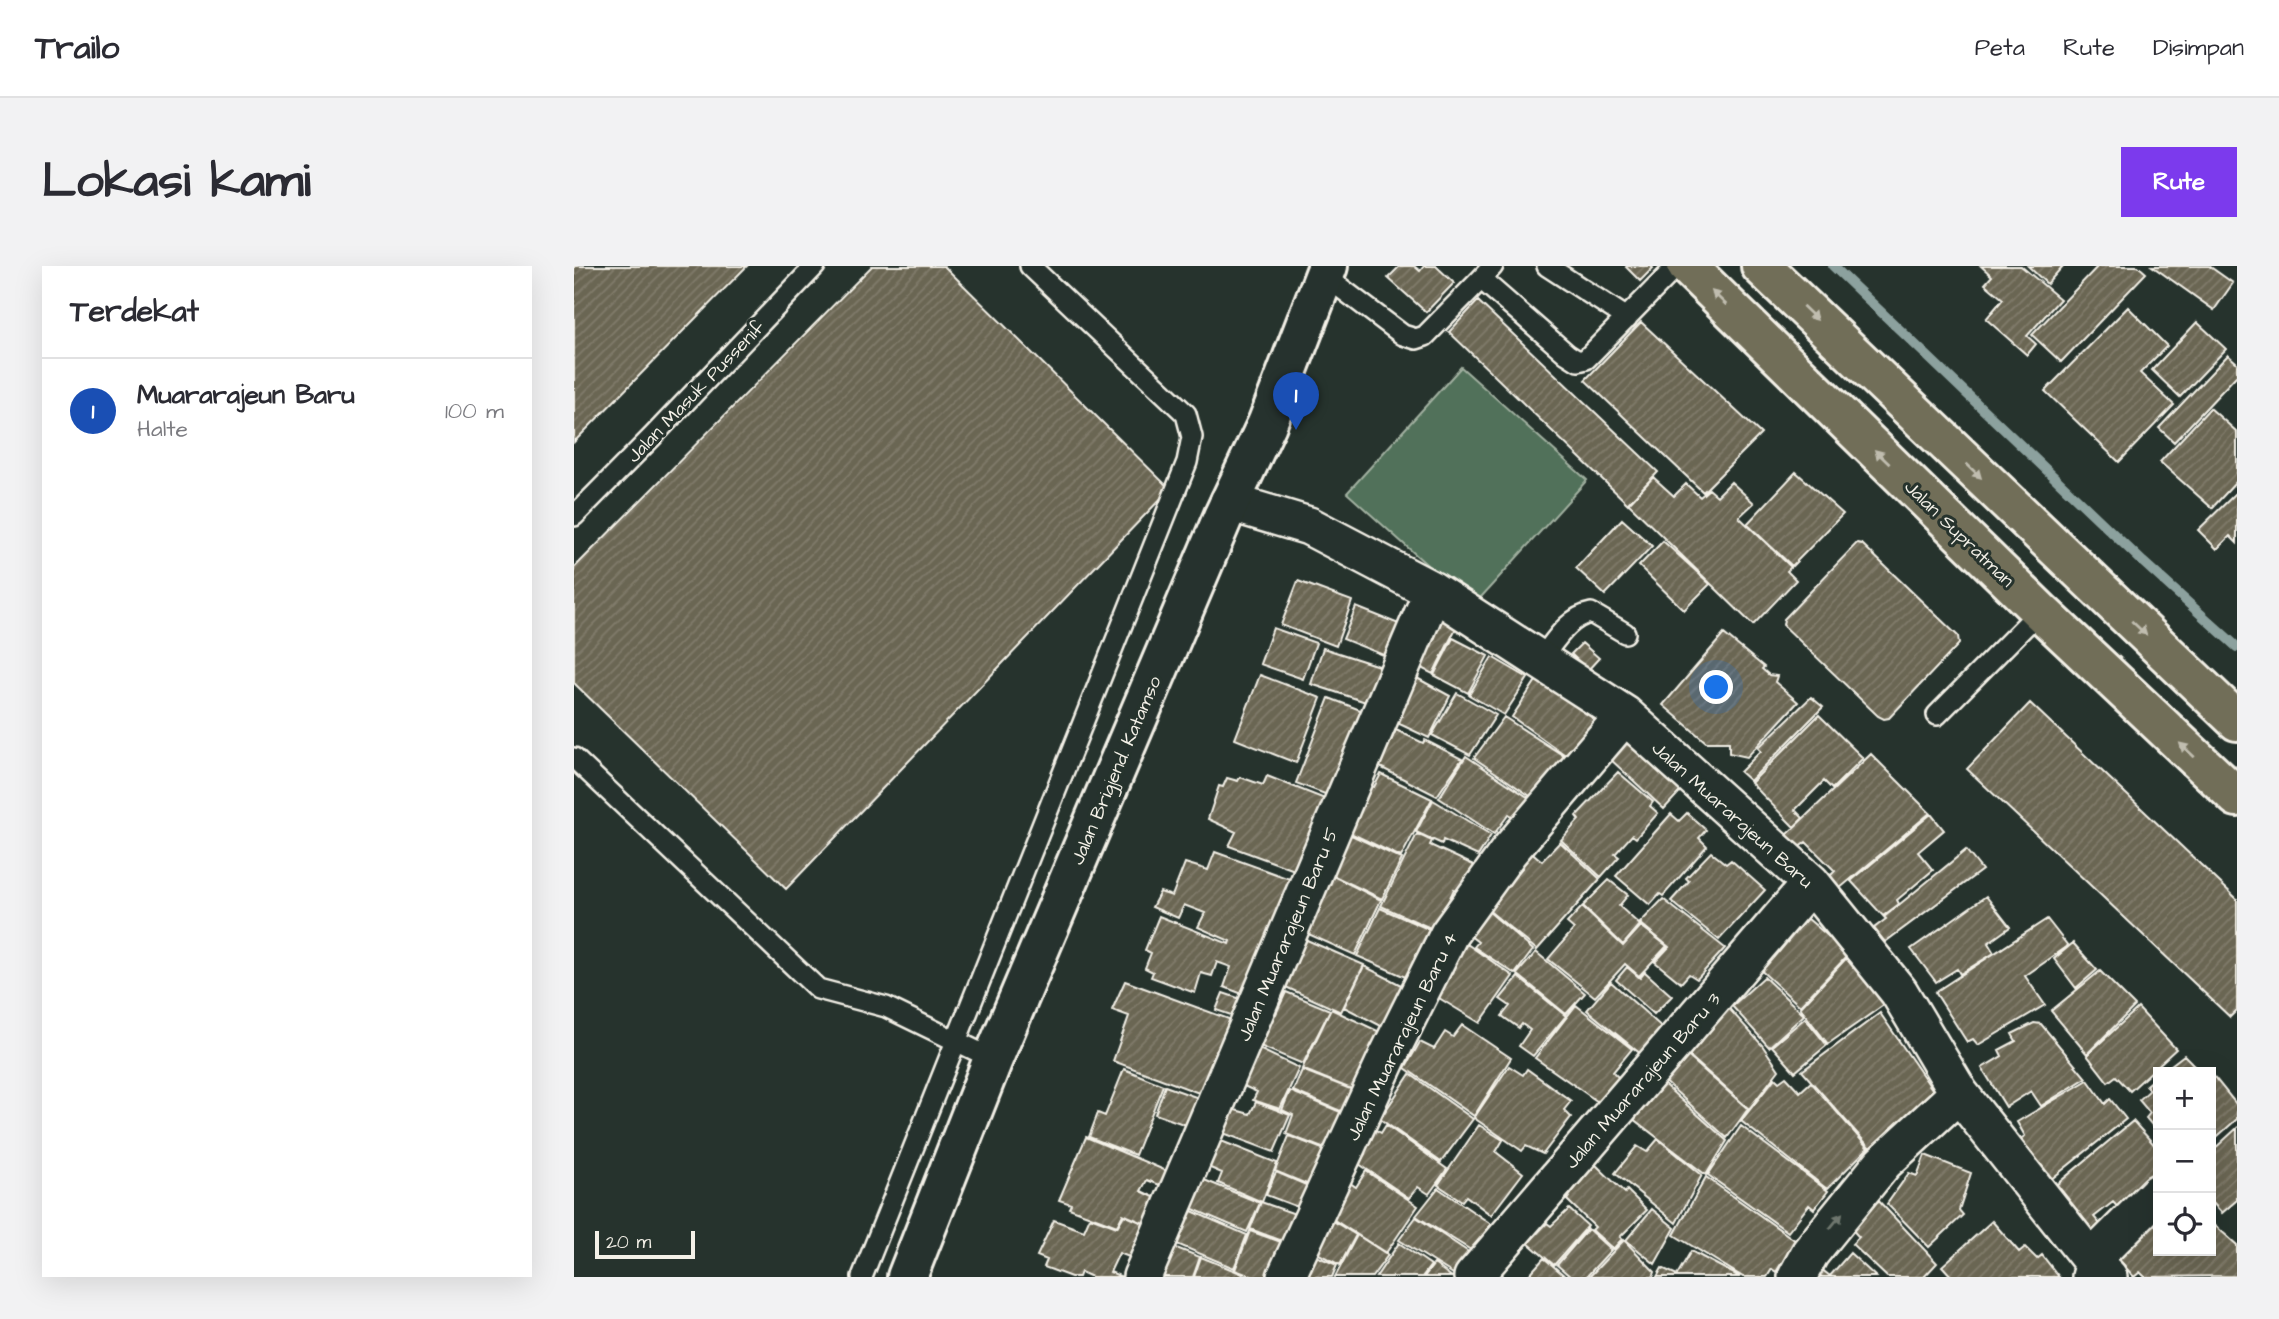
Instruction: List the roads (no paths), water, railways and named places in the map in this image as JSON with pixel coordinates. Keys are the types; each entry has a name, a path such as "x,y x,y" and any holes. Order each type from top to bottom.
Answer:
{"main road":[{"name":"Jalan Supratman","path":"1687,266 2040,611 2237,797"},
{"path":"1761,266 2237,721"},
{"name":"Jalan Brigjend. Katamso","path":"907,1277 993,1059 1229,502 1267,424 1326,271"}],"street":[{"name":"Jalan Muararajeun Baru","path":"1229,502 1309,526 1433,591 1625,715 1811,883 1899,992 1959,1093 2098,1273"},
{"name":"Jalan Muararajeun Baru 5","path":"1142,1277 1433,591"},
{"name":"Jalan Muararajeun Baru 4","path":"1286,1277 1388,1056 1449,934 1509,851 1625,715"},
{"name":"Jalan Muararajeun Baru 3","path":"1473,1277 1811,883"},
{"path":"1797,1277 1810,1253 1883,1163 1959,1093"},
{"path":"2098,1273 2099,1252 2153,1198"}],"lane":[{"name":"Jalan Masuk Pussenif","path":"574,516 815,266"},
{"path":"862,1277 1187,462 1192,437 1186,414 1030,266"},
{"path":"1547,266 1627,318"},
{"path":"1326,271 1403,335 1416,339 1425,336 1487,273 1567,354 1578,360 1586,359 1678,266"},
{"path":"1937,715 2040,611"},
{"path":"1540,660 1566,628 1582,614 1591,613 1625,634"},
{"path":"574,758 818,989 886,1007 993,1059"}],"waterway":[{"path":"1833,266 2143,562 2237,647"}],"place":[{"name":"Muararajeun Baru","path":"1296,430"}]}
